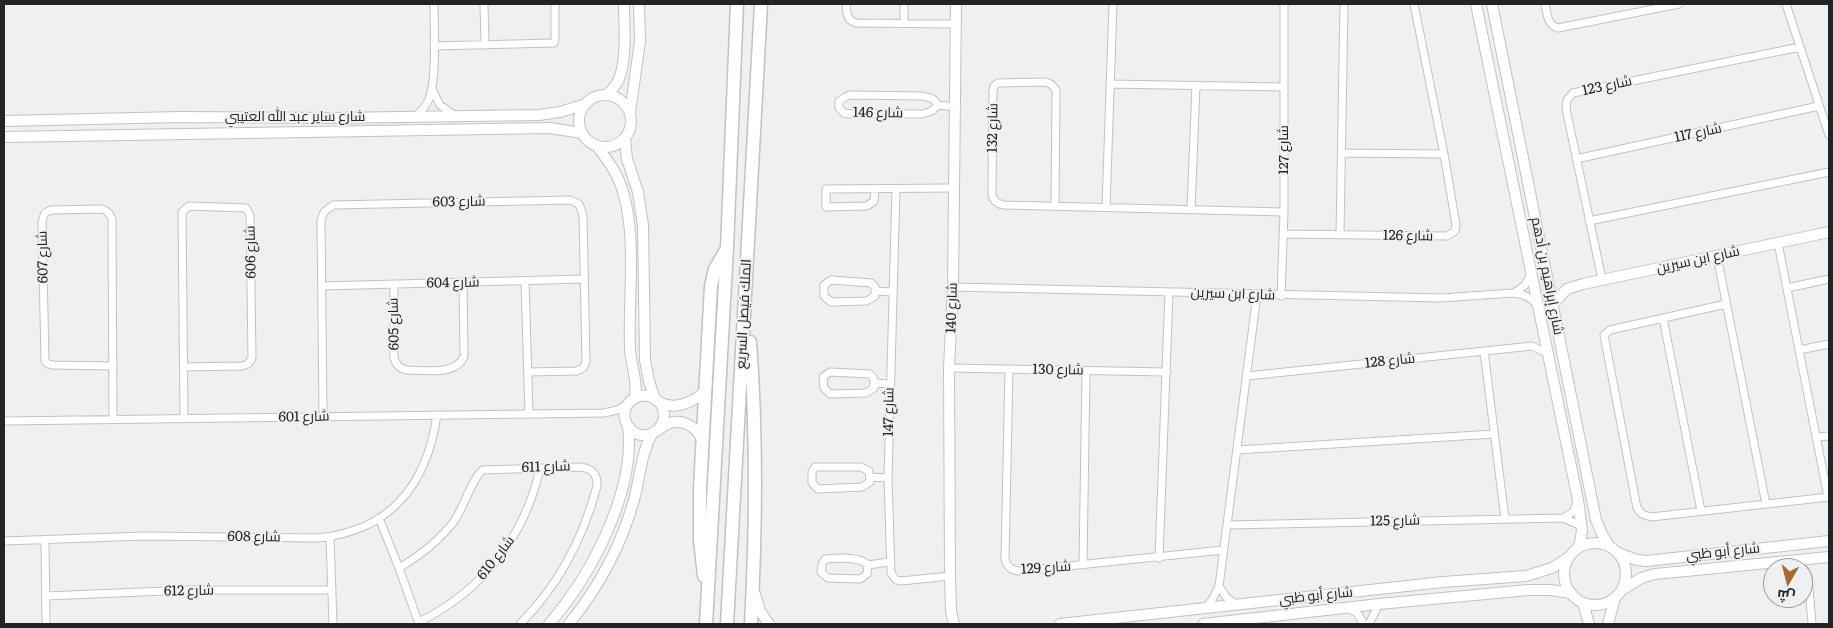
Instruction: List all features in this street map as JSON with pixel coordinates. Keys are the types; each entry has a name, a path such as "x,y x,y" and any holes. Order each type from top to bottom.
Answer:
{"highway":[{"path":"730,4 735,73"},
{"name":"الملك فيصل السريع","path":"706,624 727,248 737,4"},
{"name":"الملك فيصل السريع","path":"727,624 761,4"},
{"path":"708,594 702,567 700,540 704,391 711,286 715,269 727,248"},
{"path":"746,299 751,356 755,535 751,624"}],"street":[{"path":"414,117 425,106 432,88 434,4"},
{"path":"484,4 485,45"},
{"path":"434,46 554,43 555,4"},
{"path":"549,624 581,581 608,529 617,504 629,448 626,410 632,400 636,385 630,349 630,243 628,217 623,191 619,182 596,145 588,140 582,132 580,118 586,104 591,99 606,95 620,76 623,55 624,4"},
{"path":"630,113 640,41 639,4"},
{"path":"846,4 847,17 856,23 956,24"},
{"path":"904,4 904,23"},
{"name":"شارع 140","path":"954,624 951,611 950,576 949,368 953,287 956,4"},
{"path":"1106,207 1113,4"},
{"name":"شارع 127","path":"1281,296 1284,212 1284,4"},
{"path":"1340,235 1344,4"},
{"name":"شارع 126","path":"1283,234 1448,236 1453,234 1456,225 1444,154 1414,4"},
{"name":"شارع إبراهيم بن أدهم","path":"1476,4 1578,500 1582,526 1579,547"},
{"name":"شارع إبراهيم بن أدهم","path":"1492,4 1596,520 1602,534 1614,550"},
{"path":"1545,4 1550,24 1555,28 1679,4"},
{"path":"1786,4 1829,135"},
{"name":"شارع 123","path":"1602,280 1566,109 1567,100 1573,93 1800,47"},
{"path":"1490,72 1495,76 1500,76 1506,68"},
{"name":"شارع 132","path":"1055,206 1056,90 1051,84 1045,82 998,83 994,86 993,91 992,197 995,202 1001,205 1284,212"},
{"path":"1110,84 1284,87"},
{"path":"1191,210 1196,85"},
{"path":"432,88 440,105 455,116"},
{"path":"1494,96 1500,90 1510,92"},
{"path":"596,145 612,146 625,138 630,131 632,122 627,106 621,100 606,95"},
{"name":"شارع 146","path":"938,105 932,112 922,114 850,114 839,108 839,101 848,95 923,96 933,99 938,105 956,107"},
{"name":"شارع ساير عبد الله العتيبي","path":"4,121 549,114 586,104"},
{"name":"شارع 117","path":"1576,159 1819,106"},
{"path":"216,134 228,130 260,129 265,124 266,117"},
{"name":"شارع ساير عبد الله العتيبي","path":"4,137 550,128 582,132"},
{"path":"569,624 598,585 618,545 634,500 645,450 665,416 649,380 646,360 642,214 638,192 626,159 625,138"},
{"path":"1342,153 1444,154"},
{"path":"1590,222 1829,172"},
{"path":"875,189 874,201 868,206 826,206 826,189 953,188"},
{"name":"شارع 147","path":"889,562 888,478 896,189"},
{"name":"شارع 603","path":"323,416 322,216 329,207 340,204 574,201 579,204 583,211 585,365 577,371 528,372"},
{"name":"شارع 606","path":"184,367 242,366 248,364 252,358 250,216 246,208 189,206 182,212 184,418"},
{"name":"شارع 607","path":"113,366 53,366 45,361 42,222 44,216 50,210 102,209 108,212 111,217 113,366 113,419"},
{"name":"شارع ابن سيرين","path":"1566,289 1829,232"},
{"path":"1726,304 1610,330 1604,335 1636,505 1640,512 1648,517 1829,497 1778,243"},
{"path":"1716,256 1766,504"},
{"path":"1513,293 1524,286 1531,275"},
{"path":"1547,277 1566,289 1553,304"},
{"name":"شارع 604","path":"322,286 584,279"},
{"path":"830,280 865,282 874,285 875,291 873,298 867,302 831,302 824,296 824,285 830,280"},
{"path":"1787,288 1829,280"},
{"path":"525,281 528,414"},
{"name":"شارع 605","path":"394,284 394,358 401,368 407,370 449,369 458,366 464,356 463,283"},
{"name":"شارع ابن سيرين","path":"953,287 1281,296 1441,298 1513,293 1525,295 1537,306"},
{"path":"875,291 892,292"},
{"path":"1159,558 1169,292"},
{"path":"1204,609 1212,600 1219,586 1257,295"},
{"path":"1663,318 1701,511"},
{"path":"1542,332 1538,341 1532,346 1547,353"},
{"path":"1800,350 1829,344"},
{"name":"شارع 128","path":"1247,376 1532,346"},
{"path":"1484,351 1505,519"},
{"name":"شارع 130","path":"949,368 1167,372"},
{"name":"شارع 129","path":"1008,369 1005,559 1008,567 1016,571 1082,566 1223,550"},
{"path":"1082,566 1086,371"},
{"path":"830,372 864,373 873,377 874,383 873,390 866,393 830,394 824,390 823,377 830,372"},
{"path":"874,383 890,384"},
{"path":"632,400 649,396 676,405 684,404 704,391"},
{"name":"شارع 601","path":"4,421 604,413 617,410 632,400"},
{"name":"شارع 601","path":"604,413 627,423"},
{"name":"شارع 608","path":"4,541 144,536 308,538 330,537 355,530 379,518 402,499 418,478 431,447 437,415"},
{"path":"627,423 636,433 647,435 667,424 681,422 692,426 702,439"},
{"path":"1237,450 1494,434"},
{"path":"1816,437 1829,436"},
{"name":"شارع 611","path":"399,568 422,553 447,529 463,507 480,472 487,469 585,467 595,474 597,486 583,530 568,562 550,589 520,624"},
{"path":"818,467 861,467 869,471 870,477 869,484 862,487 818,488 812,482 812,472 818,467"},
{"name":"شارع 610","path":"419,623 465,594 498,560 523,519 534,494 540,468"},
{"path":"870,477 888,478"},
{"path":"1563,518 1573,512 1578,500"},
{"path":"379,518 419,623"},
{"name":"شارع 125","path":"1226,525 1563,518 1582,526"},
{"path":"330,537 333,624"},
{"path":"45,540 46,624"},
{"name":"شارع أبو ظبي","path":"1614,550 1637,560 1646,561 1829,541"},
{"path":"1608,624 1618,594 1626,581 1623,561 1614,550 1592,543 1579,547 1568,558 1564,567 1566,585 1570,593 1583,603 1600,605 1618,594"},
{"name":"شارع أبو ظبي","path":"1813,558 1829,557"},
{"name":"شارع أبو ظبي","path":"1060,624 1443,582 1526,576 1552,568 1568,558"},
{"path":"1813,563 1816,558"},
{"path":"828,559 858,560 864,561 868,565 866,576 860,579 828,578 821,572 823,562 828,559"},
{"path":"868,565 889,562 892,576 900,581 950,576"},
{"name":"شارع أبو ظبي","path":"1618,594 1634,581 1655,574 1763,563"},
{"path":"1443,582 1449,587 1450,591 1446,597"},
{"path":"753,586 760,611 769,624"},
{"path":"1219,586 1226,597 1237,605"},
{"name":"شارع أبو ظبي","path":"1203,624 1446,597 1539,589 1570,593"},
{"name":"شارع 612","path":"46,596 189,590 332,590"},
{"path":"1583,603 1589,624"},
{"path":"1369,624 1379,604"},
{"path":"1347,608 1357,613 1364,624"},
{"path":"1811,608 1812,624"},
{"name":"شارع 140","path":"947,624 951,611"}]}
